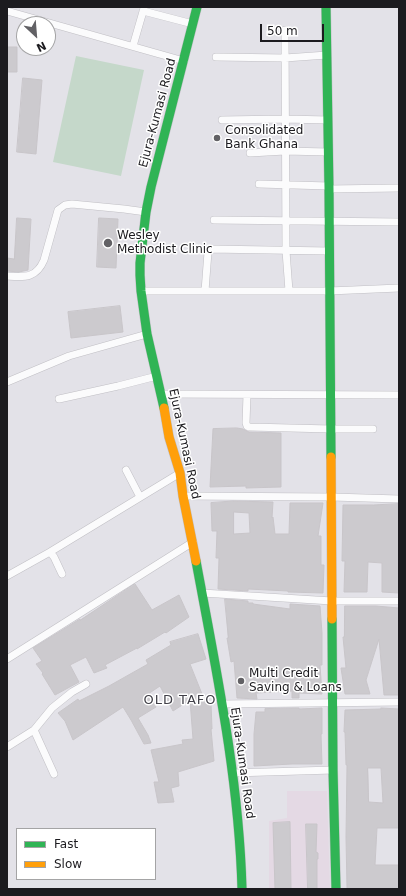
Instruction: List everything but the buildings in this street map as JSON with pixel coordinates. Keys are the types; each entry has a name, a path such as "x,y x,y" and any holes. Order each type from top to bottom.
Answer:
{"main road":[{"name":"Ejura-Kumasi Road","path":"197,7 151,187 146,212 140,275 147,334 169,437 180,473 182,496 193,542 222,704 237,808 242,889"},
{"path":"326,7 332,497 333,770 336,889"}],"street":[{"path":"133,46 143,9 193,24"},
{"path":"7,10 184,61"},
{"path":"285,30 286,251 289,291"},
{"path":"216,57 285,58 327,55"},
{"path":"222,120 328,120"},
{"path":"250,153 285,151 328,152"},
{"path":"259,184 329,188 399,188"},
{"path":"7,276 25,277 33,275 41,267 58,210 65,205 72,204 146,212"},
{"path":"214,220 399,222"},
{"path":"205,291 208,252 210,249 329,251"},
{"path":"141,291 329,291 399,288"},
{"path":"7,382 69,356 147,334"},
{"path":"59,399 156,376"},
{"path":"161,394 399,395"},
{"path":"247,395 246,423 249,427 373,429"},
{"path":"126,470 140,497"},
{"path":"7,576 50,552 180,473"},
{"path":"182,496 399,499"},
{"path":"7,659 193,542"},
{"path":"50,552 62,574"},
{"path":"202,593 332,600 399,601"},
{"path":"7,746 34,730 52,708 72,692 86,684"},
{"path":"222,704 399,702"},
{"path":"34,730 54,774"},
{"path":"233,773 333,770"}],"shaded area":[{"path":"287,791 327,791 330,889 269,889 269,821 287,818"}],"green space":[{"path":"76,56 144,70 121,176 53,162"}],"traffic: fast":[{"path":"164,408 147,334 141,291 140,263 146,212 151,187 197,7"},
{"path":"326,7 331,457"},
{"path":"196,561 219,683 231,765 240,847 242,889"},
{"path":"332,619 333,770 336,889"}],"traffic: slow":[{"path":"164,408 169,437 180,473 196,561"},
{"path":"331,457 332,619"}],"place":[{"name":"Consolidated Bank Ghana","path":"217,138"},
{"name":"Wesley Methodist Clinic","path":"108,243"},
{"name":"Multi Credit Saving & Loans","path":"241,681"}],"district":[{"name":"OLD TAFO","path":"180,701"}]}
